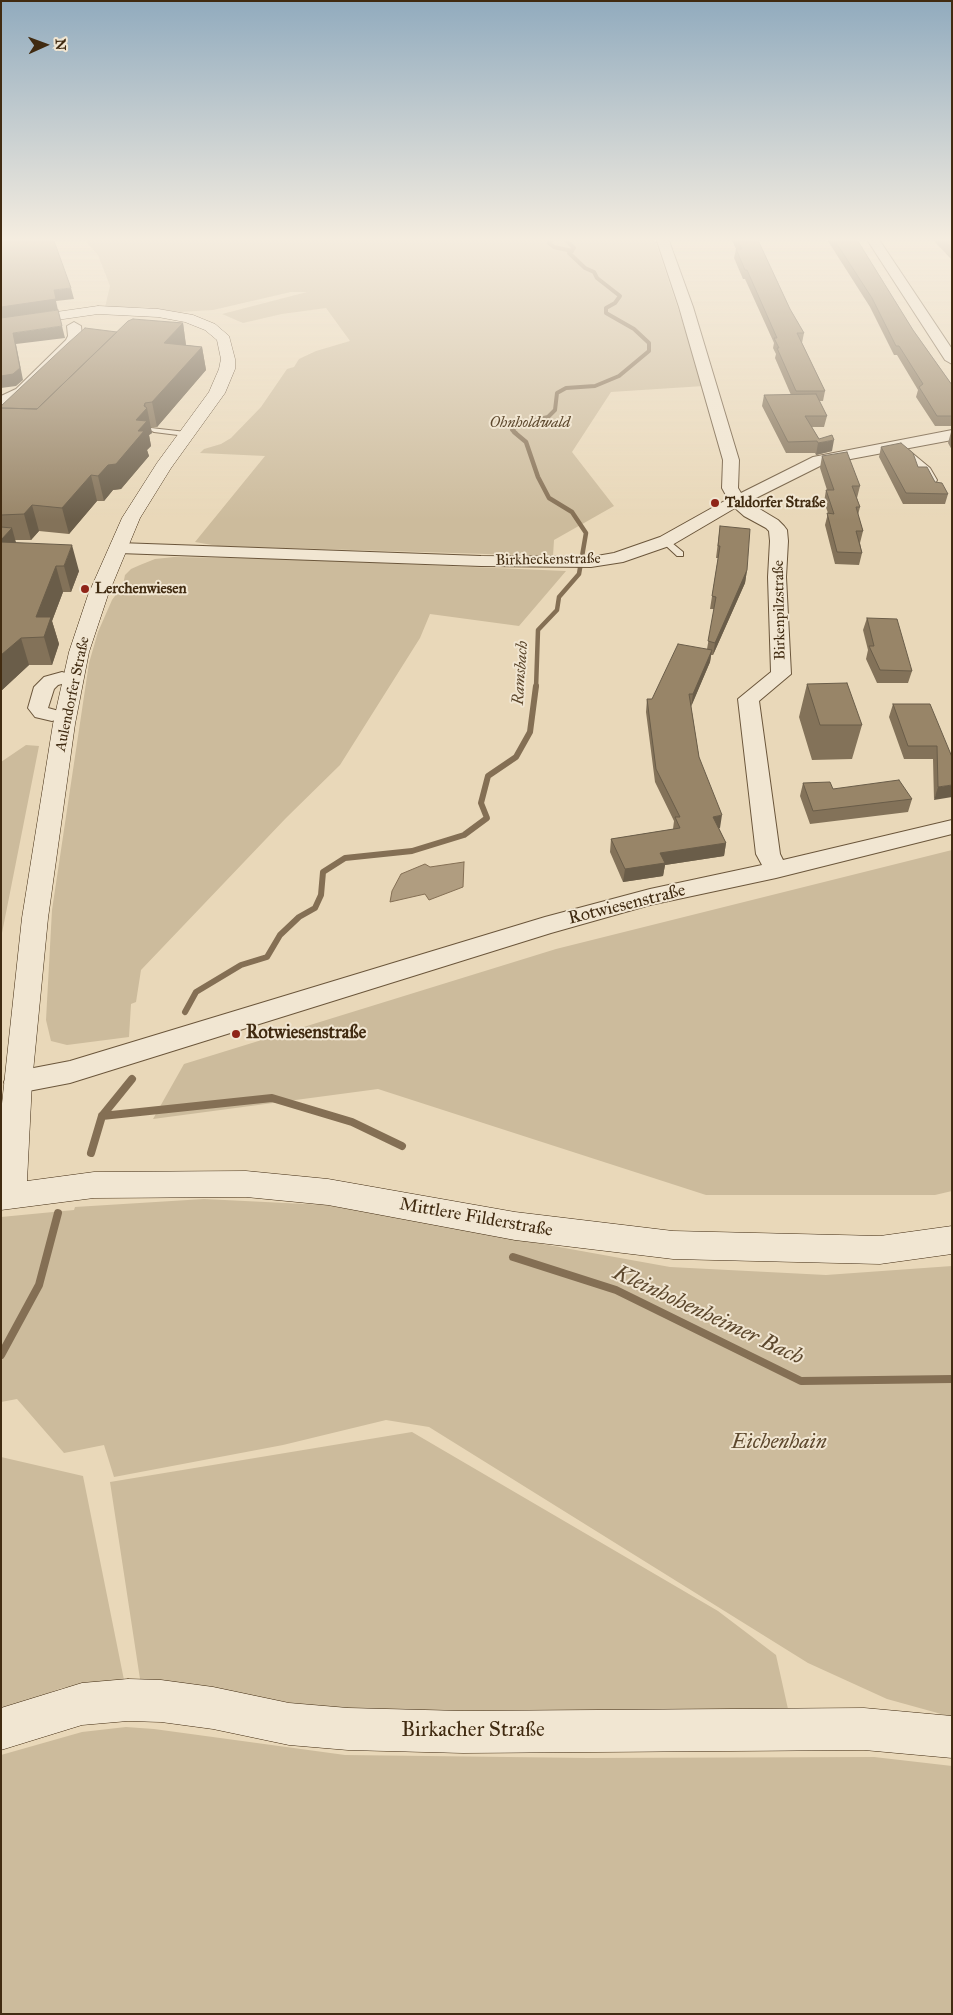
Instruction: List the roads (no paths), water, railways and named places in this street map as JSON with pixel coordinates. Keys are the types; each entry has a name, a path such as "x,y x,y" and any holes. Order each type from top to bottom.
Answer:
{"main road":[{"name":"Aulendorfer Straße","path":"6,1195 35,918 64,724 79,652 98,595 131,518 186,434 217,393 227,369 227,348 224,339 216,332"},
{"name":"Mittlere Filderstraße","path":"6,1195 94,1185 246,1184 328,1192 515,1226 673,1245 880,1250 952,1240"},
{"name":"Birkacher Straße","path":"1,1729 82,1704 128,1700 170,1702 214,1708 289,1724 348,1729 463,1732 785,1728 864,1729 952,1737"}],"street":[{"path":"2,403 29,385 72,342 78,332"},
{"path":"693,332 731,460 730,488 738,501"},
{"path":"934,332 952,360"},
{"name":"Birkheckenstraße","path":"119,548 565,563 591,562 617,558 666,541 738,501 819,460 896,444 952,436"},
{"name":"Birkenpilzstraße","path":"738,501 750,512 772,524 778,530 777,577 781,674 748,699 768,854 776,870"},
{"path":"52,715 42,714 38,708 44,687 51,681 62,678"},
{"name":"Rotwiesenstraße","path":"18,1082 70,1072 545,926 650,897 776,870 952,827"}],"lane":[{"path":"154,430 186,434"},
{"path":"896,444 927,470 937,489"},
{"path":"666,541 680,554"}],"waterway":[{"name":"Ramsbach","path":"516,433 512,430 519,424 548,417 555,410 557,393 566,388 595,386 619,376 649,351 649,343 637,332"},
{"name":"Ramsbach","path":"514,432 526,442 538,477 549,498 572,512 586,533 579,574 559,597 557,610 538,630 536,688"},
{"name":"Ramsbach","path":"185,1012 196,992 241,965 267,957 280,935 299,917 315,908 321,895 323,872 345,858 412,851 464,835 487,818 481,803 488,776 516,757 530,732 536,686"},
{"name":"Ramsbach","path":"102,1116 132,1079"},
{"name":"Kleinhohenheimer Bach","path":"102,1116 272,1098 352,1122 402,1146"},
{"name":"Ramsbach","path":"91,1153 102,1116"},
{"name":"Ramsbach","path":"1,1355 39,1285 58,1213"},
{"name":"Kleinhohenheimer Bach","path":"513,1257 616,1290 801,1381 952,1379"}],"place":[{"name":"Taldorfer Straße","path":"715,503"},
{"name":"Lerchenwiesen","path":"85,589"},
{"name":"Rotwiesenstraße","path":"236,1034"}],"park label":[{"name":"Ohnholdwald","path":"530,423"},
{"name":"Eichenhain","path":"779,1443"}]}
